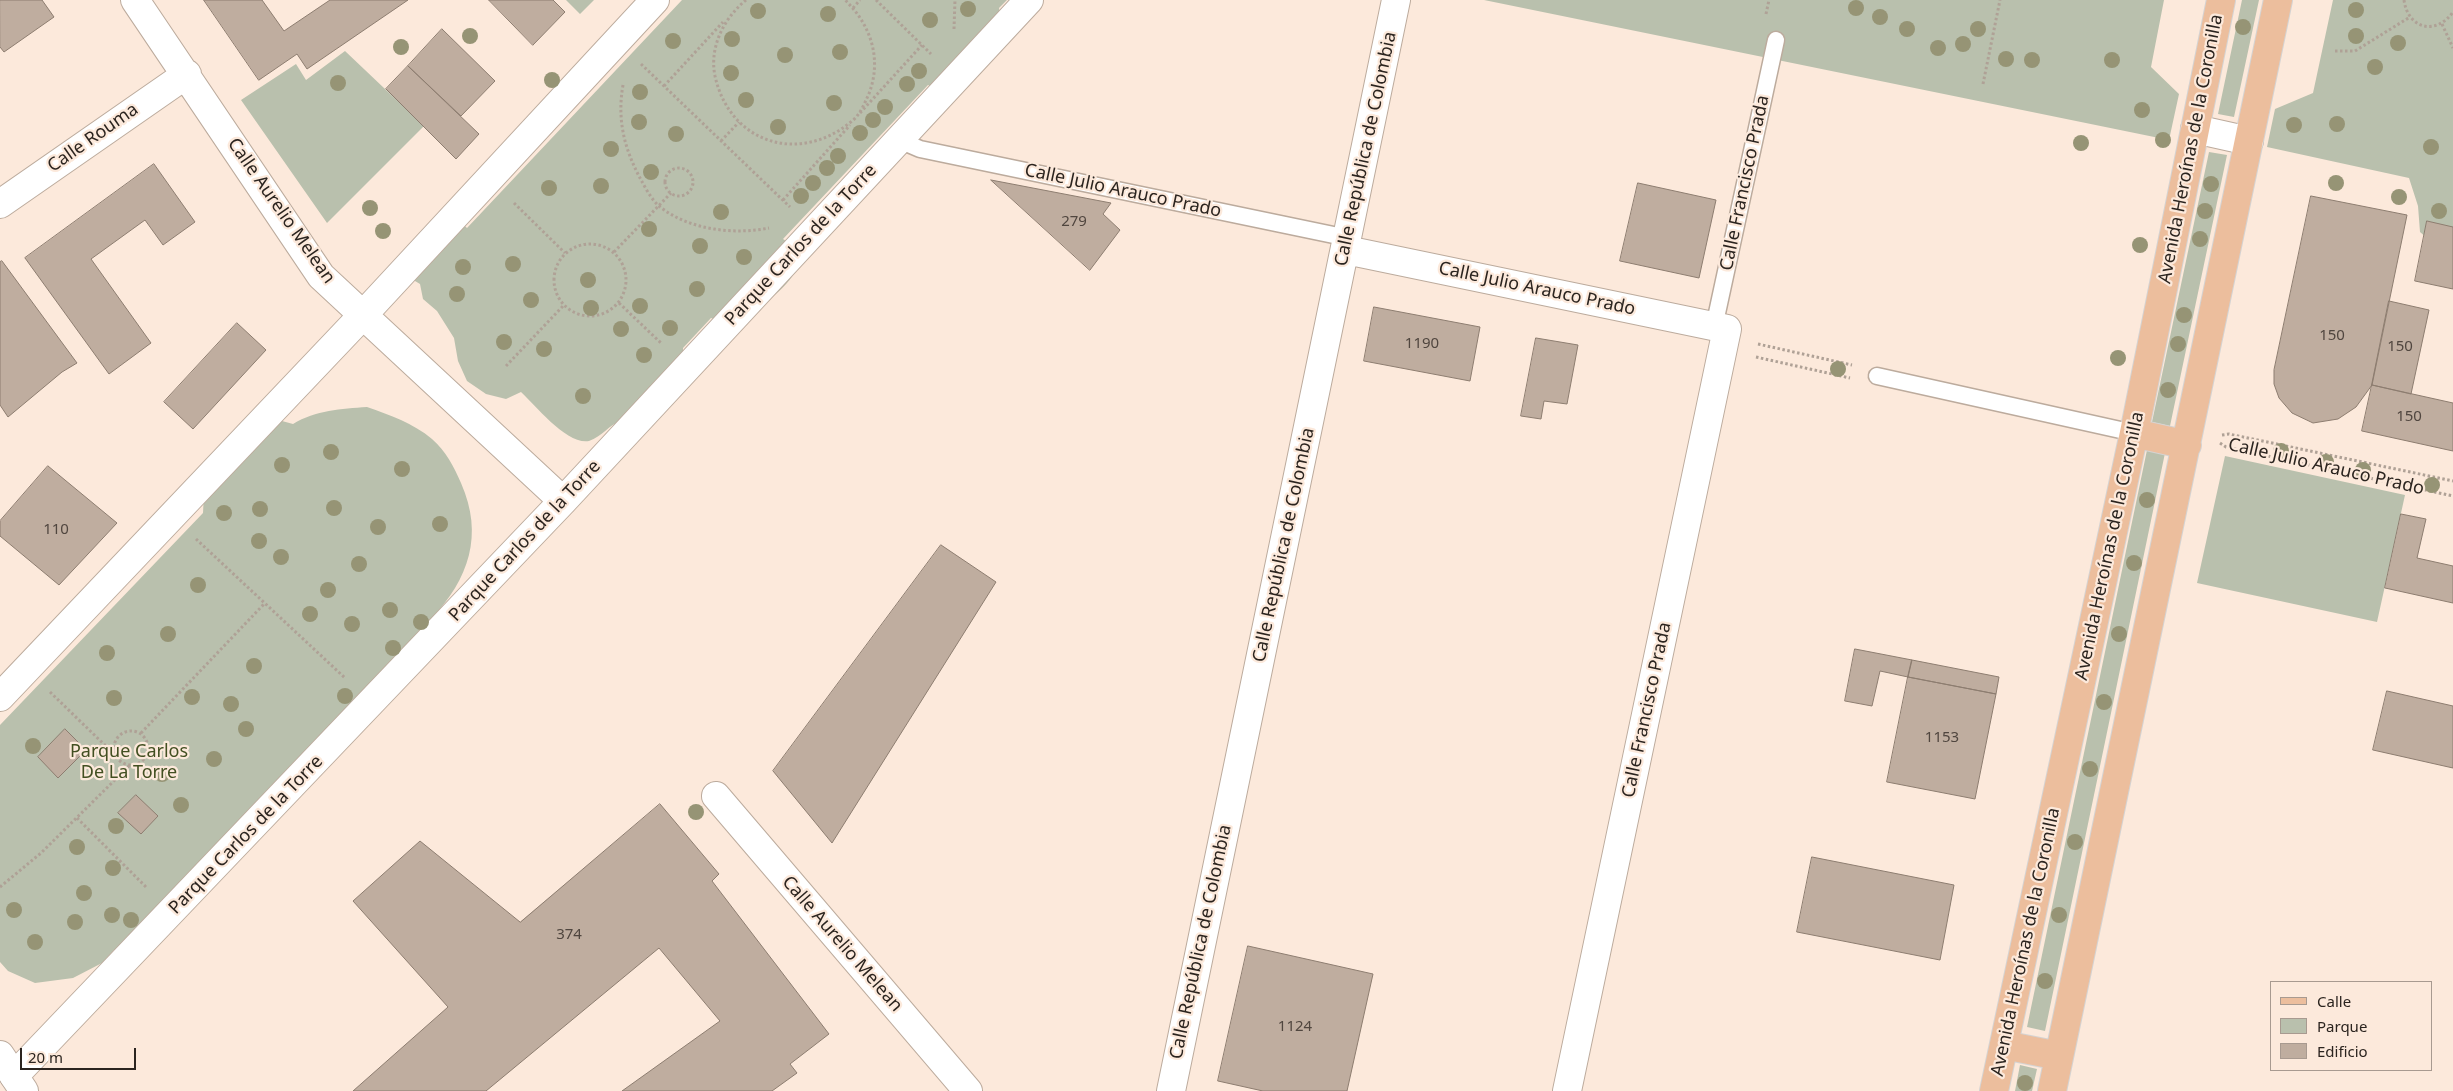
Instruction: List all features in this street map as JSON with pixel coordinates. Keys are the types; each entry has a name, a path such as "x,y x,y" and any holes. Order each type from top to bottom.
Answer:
{"main road":[{"name":"Avenida Heroínas de la Coronilla","path":"1994,1091 2134,433 2221,0"},
{"path":"2052,1091 2278,0"},
{"path":"2134,433 2187,445"},
{"path":"2004,1046 2059,1056"}],"street":[{"name":"Calle Aurelio Melean","path":"135,0 187,74 321,276 563,501"},
{"path":"0,697 362,316 655,0"},
{"name":"Parque Carlos de la Torre","path":"13,1074 563,501 1029,0"},
{"name":"Calle República de Colombia","path":"1171,1091 1396,0"},
{"name":"Calle Rouma","path":"0,204 187,74"},
{"path":"2195,129 2249,141"},
{"name":"Calle Julio Arauco Prado","path":"1347,244 1723,336"},
{"name":"Calle Francisco Prada","path":"1567,1091 1723,336"},
{"name":"Calle Aurelio Melean","path":"716,796 968,1091"}],"lane":[{"name":"Calle Francisco Prada","path":"1723,336 1776,40"},
{"name":"Calle Julio Arauco Prado","path":"900,140 920,149 1347,244"},
{"path":"1877,376 2134,433"}],"path":[{"path":"664,86 745,0"},
{"path":"737,7 723,25 716,47 714,70 719,93 730,113 747,130 768,140 790,145 813,142 835,134 854,120 872,86 875,67 874,49 868,30 845,0"},
{"path":"853,8 860,0"},
{"path":"876,0 935,57"},
{"path":"1983,84 2000,0"},
{"path":"2404,0 2405,9 2410,17 2422,25 2435,26 2442,24 2453,12"},
{"path":"2335,51 2355,51 2410,17"},
{"path":"2442,24 2453,48"},
{"path":"783,200 922,45"},
{"path":"637,60 794,210"},
{"path":"623,83 620,106 623,134 631,161 658,206 698,225 734,232 777,226"},
{"path":"721,141 739,122"},
{"path":"677,168 689,172 693,181 688,194 679,196 671,193 666,186 669,173 677,168"},
{"path":"614,252 671,193"},
{"path":"508,197 566,252"},
{"path":"595,243 614,252 622,260 627,282 618,303 602,315 591,316 581,315 564,305 557,296 554,284 558,262 566,252 574,246 595,243"},
{"path":"618,303 664,346"},
{"path":"506,366 564,305"},
{"path":"1723,336 1866,368 1877,376"},
{"path":"1723,336 1863,381 1877,376"},
{"name":"Calle Julio Arauco Prado","path":"2219,435 2228,434 2453,481"},
{"name":"Calle Julio Arauco Prado","path":"2218,442 2226,447 2453,496"},
{"path":"192,535 346,679"},
{"path":"141,734 265,603"},
{"path":"46,688 116,757 125,764 141,763 148,754 148,742 141,734 130,730 119,735 114,746 116,757"},
{"path":"0,887 40,853 130,765"},
{"path":"76,818 149,889"}],"green space":[{"path":"566,0 594,0 580,14"},
{"path":"682,0 1007,0 999,8 1000,13 936,89 928,85 783,239 789,243 797,258 794,273 780,290 757,308 732,319 720,320 711,318 683,348 683,356 622,421 613,425 594,439 580,441 571,437 552,423 521,392 506,399 486,394 467,381 458,361 454,338 437,311 423,299 420,284 415,281 401,264 462,223 467,228"},
{"path":"1484,0 2164,0 2151,67 2179,94 2169,140"},
{"path":"2242,0 2259,0 2234,117 2218,114"},
{"path":"2333,0 2453,0 2453,248 2435,245 2420,232 2418,206 2409,178 2267,147 2275,109 2313,93"},
{"path":"345,51 424,126 327,223 241,100 296,64 306,80"},
{"path":"2209,152 2227,155 2170,426 2152,422"},
{"name":"Parque Carlos De La Torre","path":"367,407 393,416 425,433 432,439 452,465 468,502 472,538 469,556 455,588 431,619 436,625 397,666 388,664 251,807 245,853 120,952 114,950 102,963 73,978 35,983 8,971 0,962 0,725 203,513 204,493 256,442 282,421 293,424 320,413"},
{"path":"2147,450 2165,453 2045,1031 2027,1027"},
{"path":"2225,456 2405,495 2377,622 2197,583"},
{"path":"2020,1065 2037,1069 2032,1091 2015,1091"}],"building":[{"path":"0,0 42,0 54,17 4,52 0,47"},
{"path":"204,0 262,0 284,31 330,0 408,0 307,69 297,54 259,80"},
{"path":"489,0 553,0 565,12 533,45"},
{"path":"442,29 495,81 461,116 408,66"},
{"path":"408,66 479,134 456,159 386,89"},
{"path":"154,164 195,222 163,245 145,220 91,259 151,343 109,374 25,258"},
{"path":"991,180 1111,203 1103,214 1120,230 1090,270"},
{"path":"1638,183 1716,200 1699,278 1620,261"},
{"path":"2311,196 2407,215 2372,385 2356,407 2338,419 2313,423 2292,413 2279,398 2274,384 2274,370"},
{"path":"2427,221 2453,227 2453,289 2415,281"},
{"path":"2,261 77,363 62,372 8,417 0,405 0,262"},
{"path":"2389,301 2429,310 2411,394 2372,385"},
{"path":"1374,307 1480,327 1470,381 1364,361"},
{"path":"237,323 266,350 193,429 164,402"},
{"path":"1536,338 1578,345 1567,404 1544,401 1541,419 1521,416"},
{"path":"2372,385 2453,403 2453,451 2362,431"},
{"path":"48,466 117,523 59,585 0,536 0,521"},
{"path":"2401,514 2426,519 2417,558 2453,566 2453,603 2385,588"},
{"path":"941,545 996,582 832,843 773,771"},
{"path":"1855,649 1912,660 1908,677 1880,671 1872,706 1845,701"},
{"path":"1912,660 1999,677 1996,694 1908,677"},
{"path":"1908,677 1996,694 1975,799 1887,782"},
{"path":"2387,691 2453,706 2453,768 2373,750"},
{"path":"65,729 86,750 58,778 38,757"},
{"path":"136,795 158,816 141,834 118,813"},
{"path":"660,804 719,874 712,881 829,1034 790,1064 797,1073 772,1091 622,1091 720,1021 659,948 486,1091 353,1091 448,1007 353,901 420,841 520,922"},
{"path":"1812,857 1954,885 1940,960 1797,932"},
{"path":"1248,946 1373,974 1347,1091 1263,1091 1218,1081"}]}
